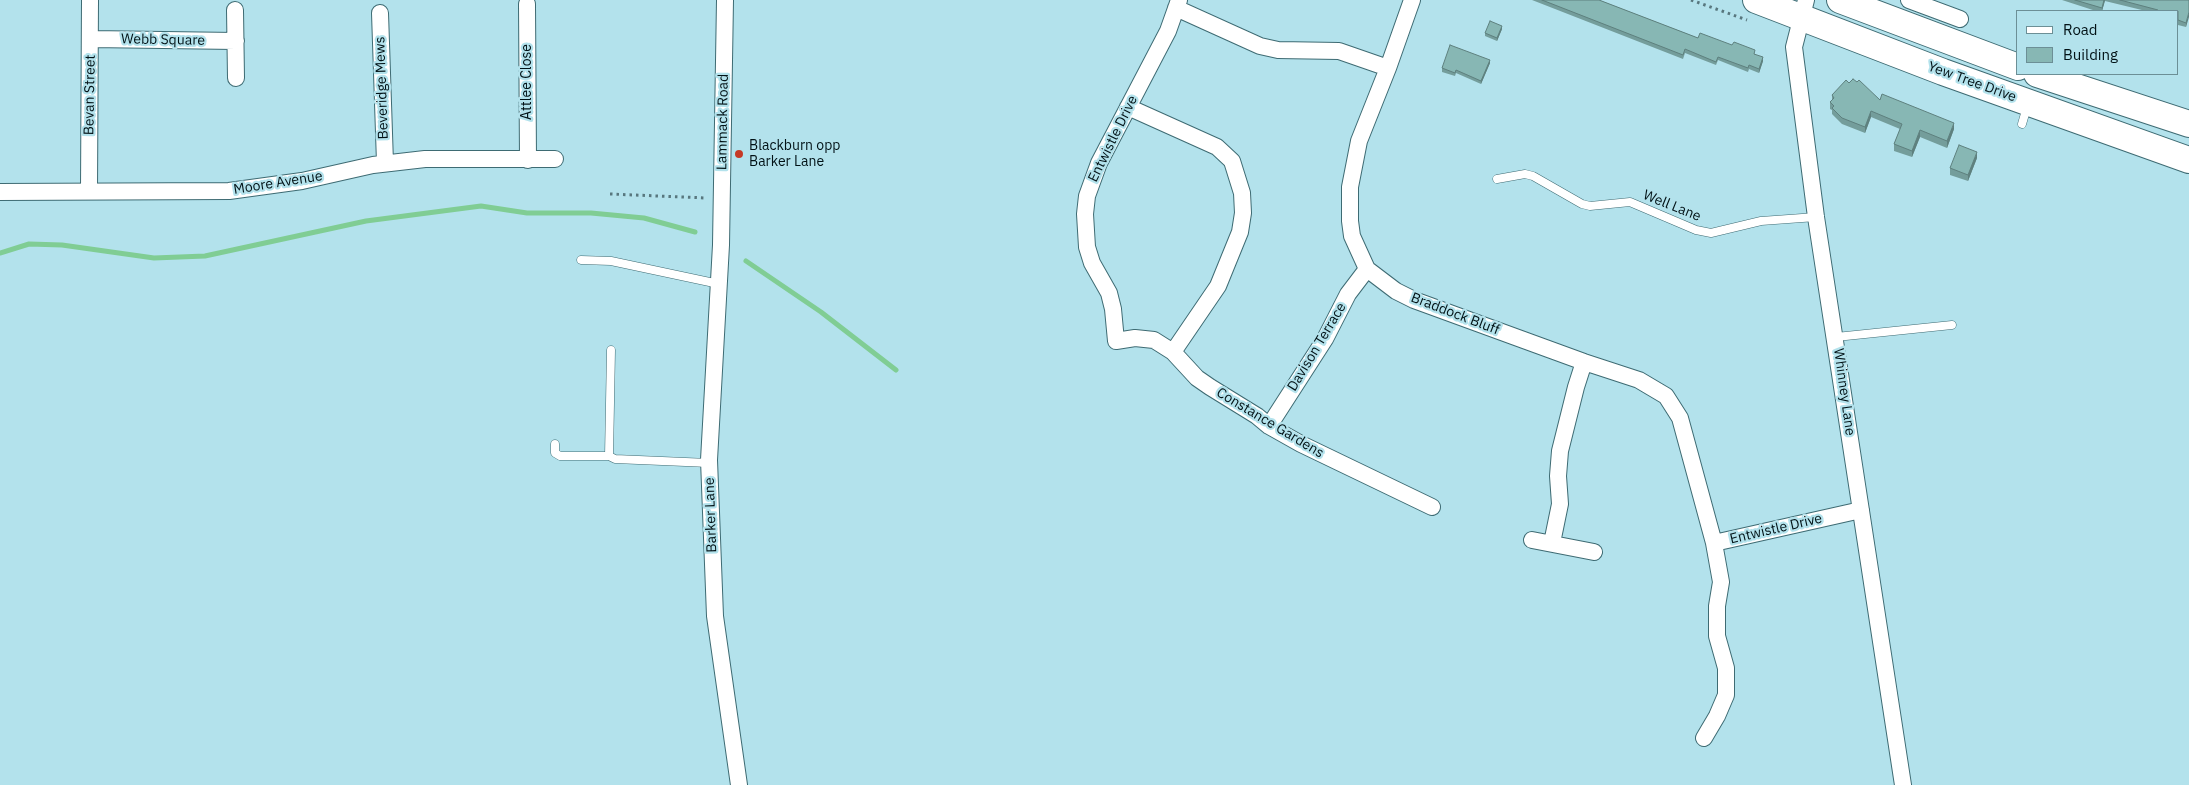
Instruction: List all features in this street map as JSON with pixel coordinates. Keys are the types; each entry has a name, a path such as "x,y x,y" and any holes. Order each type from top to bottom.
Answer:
{"highway":[{"name":"Yew Tree Drive","path":"1756,0 1803,8 2025,113 2189,160"},
{"name":"Yew Tree Drive","path":"1840,0 2016,66"},
{"path":"2040,75 2189,124"}],"street":[{"name":"Bevan Street","path":"89,190 90,0"},
{"name":"Lammack Road","path":"721,245 725,0"},
{"name":"Braddock Bluff","path":"1412,0 1359,141 1351,178 1350,221 1352,236 1367,269 1396,291 1414,300 1639,380 1666,396 1680,418 1714,544"},
{"path":"1909,0 1960,19"},
{"name":"Attlee Close","path":"527,4 528,160"},
{"path":"1178,4 1260,46 1278,50 1339,51 1388,68"},
{"name":"Entwistle Drive","path":"1116,341 1116,326 1109,293 1092,262 1087,247 1085,214 1092,179 1157,52 1178,4"},
{"name":"Whinney Lane","path":"1803,8 1794,47 1816,217 1903,785"},
{"path":"235,10 236,78"},
{"name":"Beveridge Mews","path":"380,13 385,163"},
{"name":"Webb Square","path":"91,39 236,41"},
{"path":"1128,106 1217,147 1232,161 1242,193 1243,213 1240,232 1218,286 1173,352"},
{"name":"Moore Avenue","path":"0,192 89,190 229,191 302,181 385,163 425,159 555,159"},
{"name":"Barker Lane","path":"721,245 709,463 715,616 739,785"},
{"name":"Davison Terrace","path":"1269,426 1324,339 1348,294 1367,269"},
{"name":"Constance Gardens","path":"1116,341 1135,338 1154,340 1173,352 1197,378 1269,426 1432,507"},
{"path":"1552,543 1560,504 1558,476 1560,452 1584,362"},
{"name":"Entwistle Drive","path":"1704,738 1717,716 1726,695 1726,668 1717,636 1717,606 1721,582 1714,544 1861,510"},
{"path":"1532,540 1594,552"}],"lane":[{"name":"Well Lane","path":"1497,179 1525,174 1533,176 1582,204 1590,206 1630,202 1696,230 1711,233 1761,221 1816,217"},
{"path":"581,260 611,261 719,284"},
{"path":"1836,338 1952,326"},
{"path":"609,456 611,350"},
{"path":"555,444 555,453 560,456 609,456 615,459 709,463"}],"path":[{"path":"610,194 722,198"}],"building":[{"path":"1542,0 1599,0 1698,38 1700,33 1732,45 1734,42 1755,50 1754,54 1763,57 1759,69 1749,65 1748,68 1718,57 1716,62 1685,49 1683,55"},
{"path":"2075,0 2104,0 2102,8"},
{"path":"2120,0 2189,0 2189,12 2186,23 2179,20 2179,10 2158,10"},
{"path":"1490,21 1502,26 1497,38 1485,33"},
{"path":"1450,45 1490,60 1481,81 1456,70 1455,73 1442,68"},
{"path":"1853,79 1857,82 1859,80 1880,100 1882,94 1954,123 1947,141 1920,130 1912,151 1894,144 1902,124 1871,111 1865,127 1842,118 1832,108 1834,106 1830,102 1834,98 1832,95 1846,80 1849,83"},
{"path":"1959,145 1977,152 1968,175 1950,168"}],"waterway":[{"path":"0,253 29,244 62,245 154,258 205,256 366,221 481,206 527,213 591,213 644,218 695,232"},
{"path":"746,261 821,312 896,370"}],"place":[{"name":"Blackburn opp Barker Lane","path":"739,154"}]}
